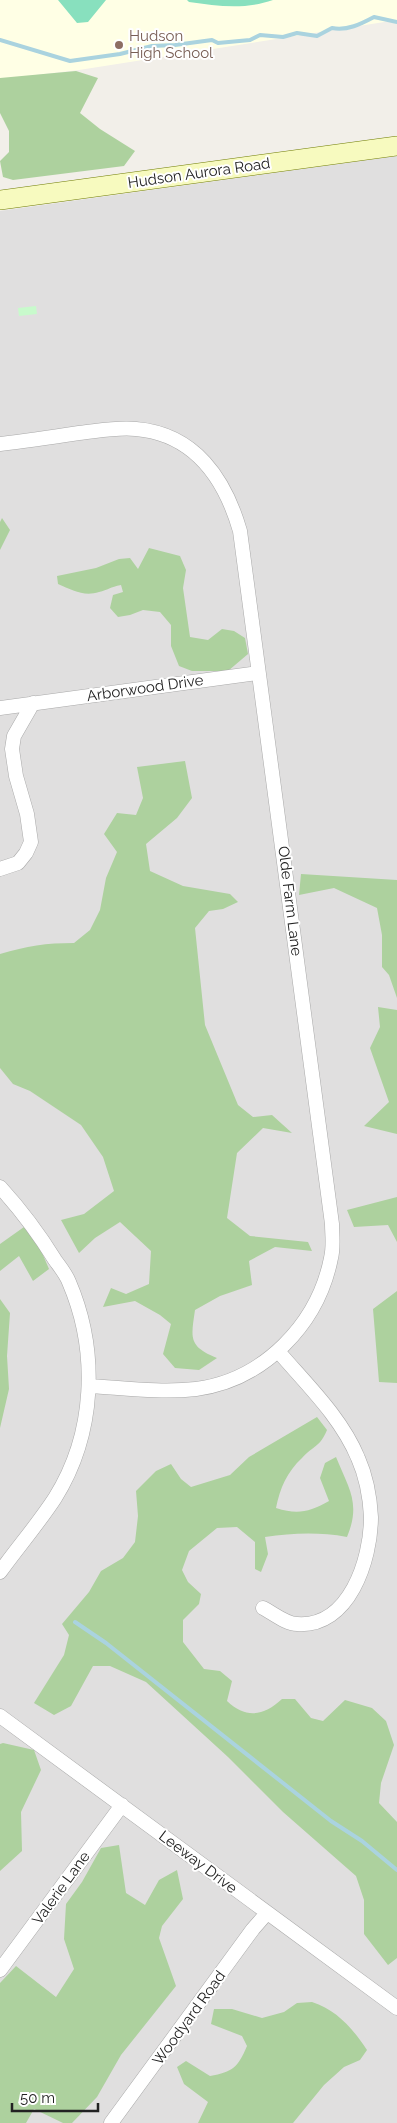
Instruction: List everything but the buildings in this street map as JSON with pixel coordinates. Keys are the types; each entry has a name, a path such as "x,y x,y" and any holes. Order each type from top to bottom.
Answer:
{"street":[{"name":"Hudson Aurora Road","path":"0,200 397,146"},
{"name":"Olde Farm Lane","path":"0,444 110,429 136,429 167,437 190,450 206,463 217,476 233,507 240,531 258,673 270,748 332,1224 331,1258 323,1289 305,1322 278,1351 252,1370 233,1379 198,1389 178,1391 90,1386"},
{"name":"Arborwood Drive","path":"0,708 258,673"},
{"path":"0,869 18,863 26,853 31,842 27,814 16,776 12,749 14,736 33,703"},
{"path":"0,1187 41,1237 69,1281 82,1318 90,1386 79,1448 67,1476 55,1498 0,1572"},
{"path":"263,1608 296,1624 318,1623 332,1615 341,1607 353,1588 363,1565 368,1542 370,1517 366,1483 359,1458 348,1437 338,1421 278,1351"},
{"name":"Leeway Drive","path":"0,1716 397,2008"},
{"name":"Valerie Lane","path":"0,1970 122,1805"},
{"name":"Woodyard Road","path":"111,2123 252,1928 267,1913"}],"shaded area":[{"name":"Hudson High School","path":"0,0 397,0 397,20 79,70 0,79"},
{"path":"397,156 397,2123 0,2123 0,211"}],"green space":[{"path":"58,0 106,0 88,22 77,23"},
{"path":"187,0 273,0 252,5 231,6 210,5 189,2"},
{"path":"76,71 98,78 80,113 100,129 135,151 124,166 13,180 3,177 0,161 9,152 9,131 0,113 0,78"},
{"path":"36,306 37,314 19,316 18,308"},
{"path":"2,518 10,530 0,550 0,522"},
{"path":"149,548 180,556 186,570 183,588 190,637 208,640 222,629 234,631 245,638 248,654 228,671 192,671 179,666 171,646 171,625 160,612 143,610 118,617 110,608 113,595 123,592 121,585 88,594 58,584 57,576 96,568 119,559 130,558 138,569"},
{"path":"185,761 192,798 177,818 146,844 150,871 183,886 230,894 238,902 223,909 209,911 195,928 205,1025 238,1105 253,1117 272,1115 292,1133 263,1128 237,1153 227,1218 250,1236 308,1242 312,1251 275,1247 249,1261 252,1285 220,1296 195,1310 193,1334 196,1345 217,1358 199,1370 175,1368 163,1354 171,1324 160,1315 135,1301 103,1307 111,1288 126,1294 149,1284 151,1251 120,1222 95,1238 79,1253 61,1220 84,1214 114,1191 103,1157 81,1125 30,1091 13,1084 0,1068 0,954 37,945 74,943 90,930 100,910 106,878 117,852 104,834 117,813 136,815 143,798 137,767"},
{"path":"301,874 397,880 397,998 389,975 382,967 382,935 377,908 334,888 299,895"},
{"path":"378,1007 397,1010 397,1134 364,1126 389,1102 370,1048 380,1027"},
{"path":"397,1197 397,1242 388,1225 354,1227 347,1210"},
{"path":"24,1227 40,1248 49,1269 33,1281 19,1256 0,1271 0,1244"},
{"path":"397,1291 397,1383 379,1382 373,1309"},
{"path":"0,1299 10,1313 7,1356 9,1389 0,1428"},
{"path":"317,1417 327,1430 319,1443 297,1463 288,1475 282,1487 276,1508 297,1512 315,1508 329,1501 320,1478 325,1463 336,1457 352,1496 353,1515 347,1537 306,1534 265,1537 268,1554 261,1572 255,1569 255,1542 237,1527 217,1528 189,1551 182,1570 188,1582 201,1594 199,1604 183,1620 183,1642 204,1669 220,1671 232,1681 227,1701 241,1711 248,1713 262,1712 282,1699 295,1699 311,1718 323,1721 345,1700 372,1708 386,1721 394,1745 381,1783 379,1803 397,1822 397,1958 388,1965 364,1934 364,1900 356,1876 283,1812 228,1757 146,1682 110,1666 93,1666 71,1706 54,1715 34,1703 64,1655 69,1635 62,1624 89,1592 101,1571 123,1558 135,1542 138,1516 136,1491 156,1471 171,1464 181,1479 191,1487 230,1475 249,1457"},
{"path":"3,1743 34,1750 41,1770 21,1812 22,1851 0,1871 0,1744"},
{"path":"119,1845 126,1893 145,1905 159,1880 177,1870 183,1899 162,1926 159,1938 176,1986 121,2055 97,2097 72,2123 63,2123 34,2109 26,2123 0,2123 0,1983 16,1966 56,1997 74,1969 64,1939 66,1904 82,1882 101,1848"},
{"path":"312,2002 337,2015 356,2035 367,2050 360,2060 344,2067 324,2085 293,2123 198,2123 208,2102 184,2084 177,2067 186,2061 210,2076 224,2073 237,2064 247,2046 242,2036 211,2024 214,2009 232,2009 262,2018 284,2012 297,2003"}],"waterway":[{"path":"0,40 70,61 120,54 152,46 212,40 218,43 250,40 260,35 283,37 297,33 317,36 332,28 348,28 374,17 397,22"},
{"path":"75,1622 106,1643 331,1821 362,1841 397,1870"}],"place":[{"name":"Hudson High School","path":"119,45"}]}
